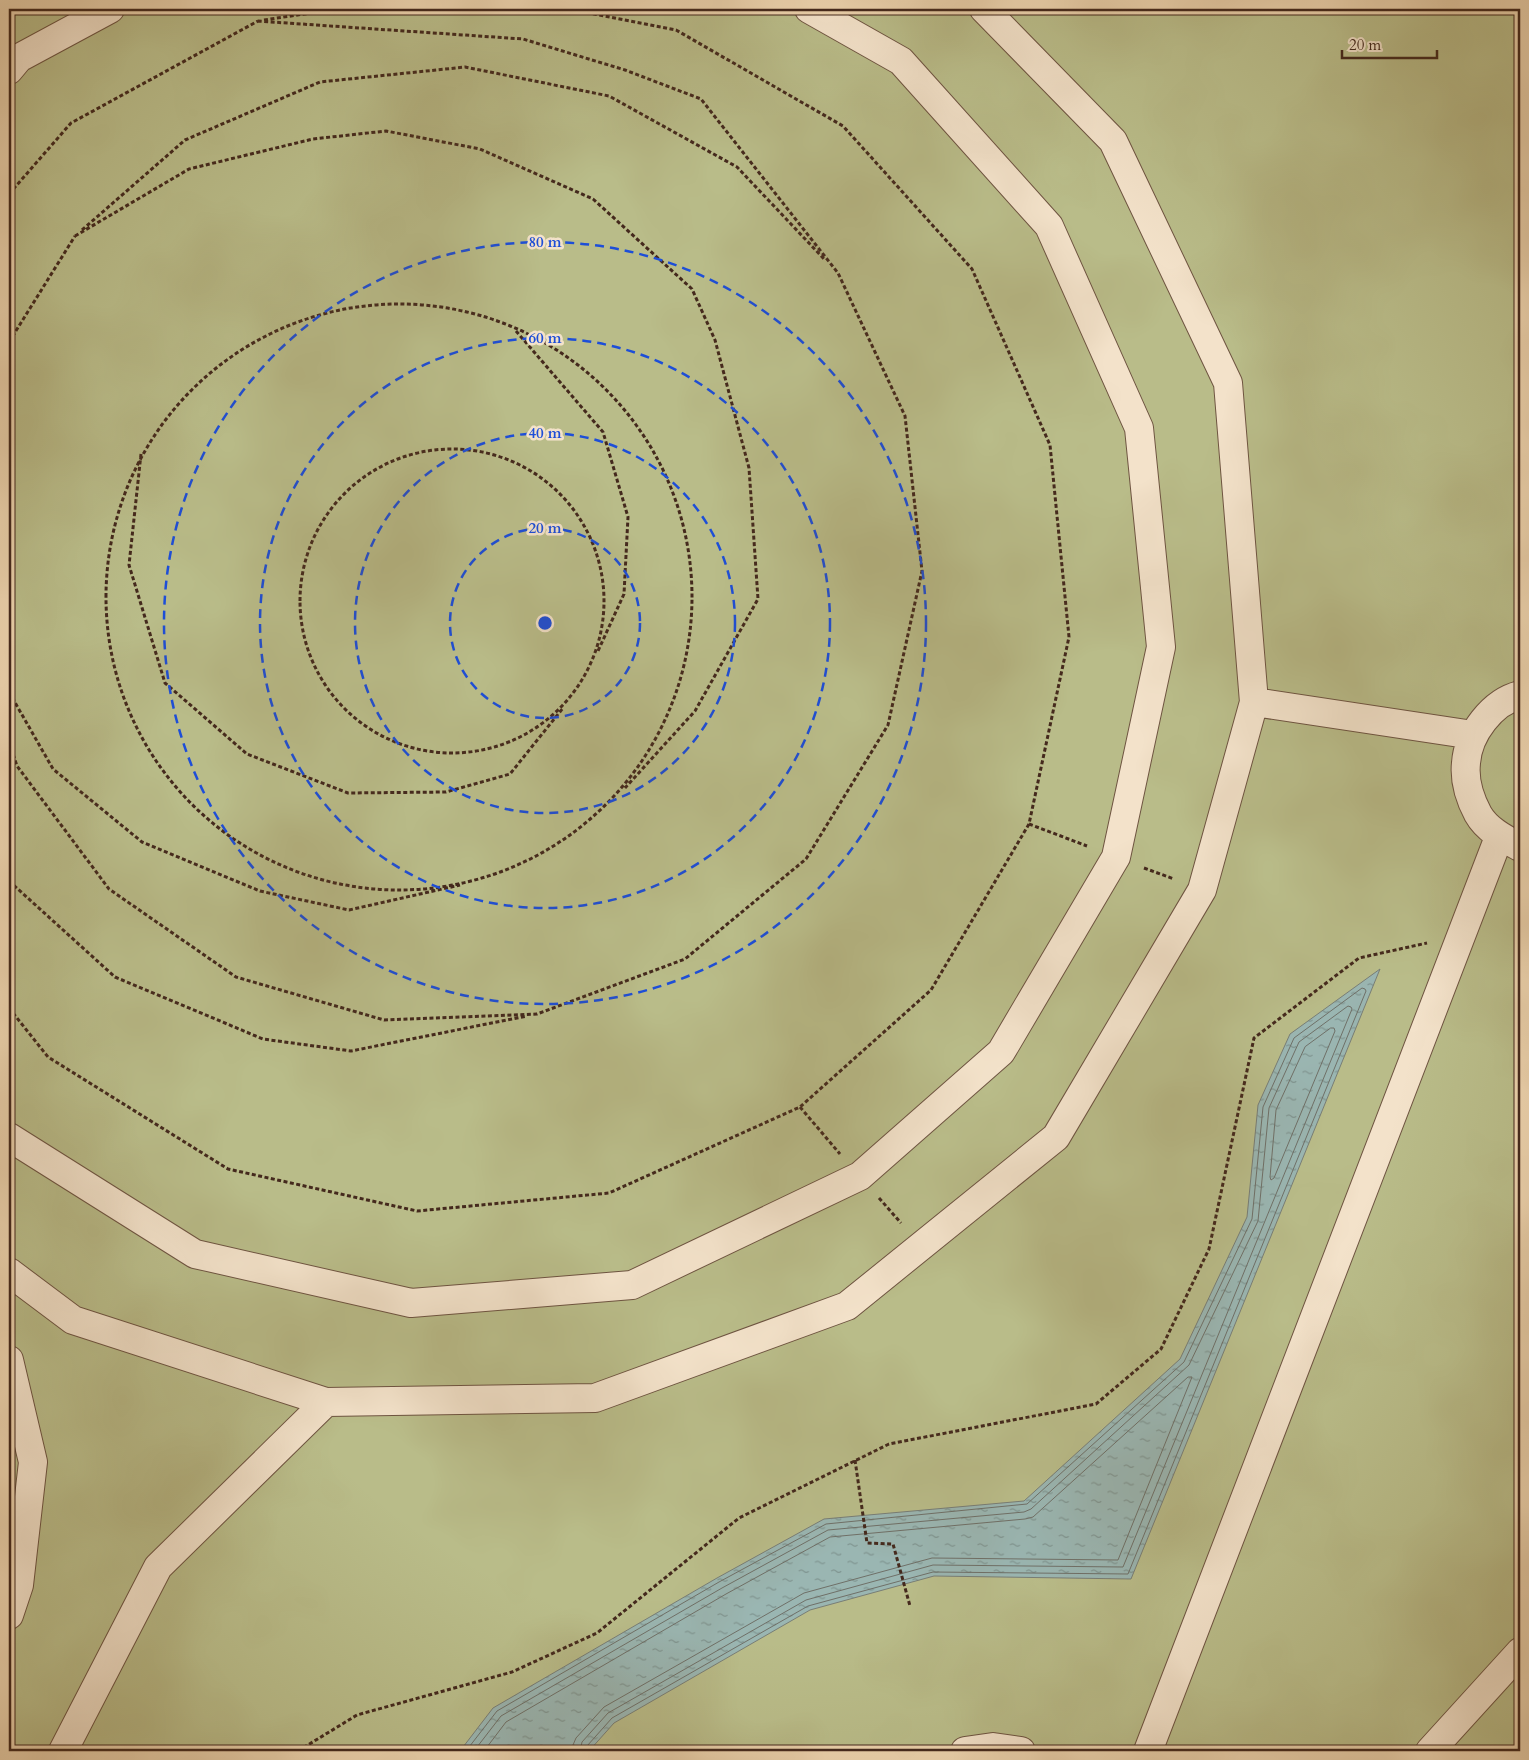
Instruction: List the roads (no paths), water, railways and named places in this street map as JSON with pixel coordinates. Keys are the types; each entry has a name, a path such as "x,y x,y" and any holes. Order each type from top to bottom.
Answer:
{"street":[{"path":"9,70 19,58 110,9"},
{"path":"9,1137 195,1254 411,1304 632,1284 860,1176 1001,1052 1116,857 1118,848 1161,647 1139,428 1049,226 901,62 809,9"},
{"path":"9,1272 72,1320 326,1402 595,1398 847,1306 1056,1137 1202,890 1254,702 1228,383 1113,141 984,9"},
{"path":"1148,1751 1462,935 1510,842 1479,816 1468,791 1466,762 1473,736 1489,713 1512,697 1520,695"},
{"path":"1254,702 1473,736"},
{"path":"9,1360 33,1462 18,1585 9,1615"},
{"path":"64,1751 158,1567 326,1402"},
{"path":"1430,1751 1520,1652"},
{"path":"965,1751 993,1747 1022,1751"}],"water":[{"path":"1380,969 1131,1579 934,1576 810,1610 614,1723 589,1751 460,1751 493,1708 717,1578 824,1519 1024,1501 1180,1359 1247,1217 1258,1105 1290,1034"}]}
